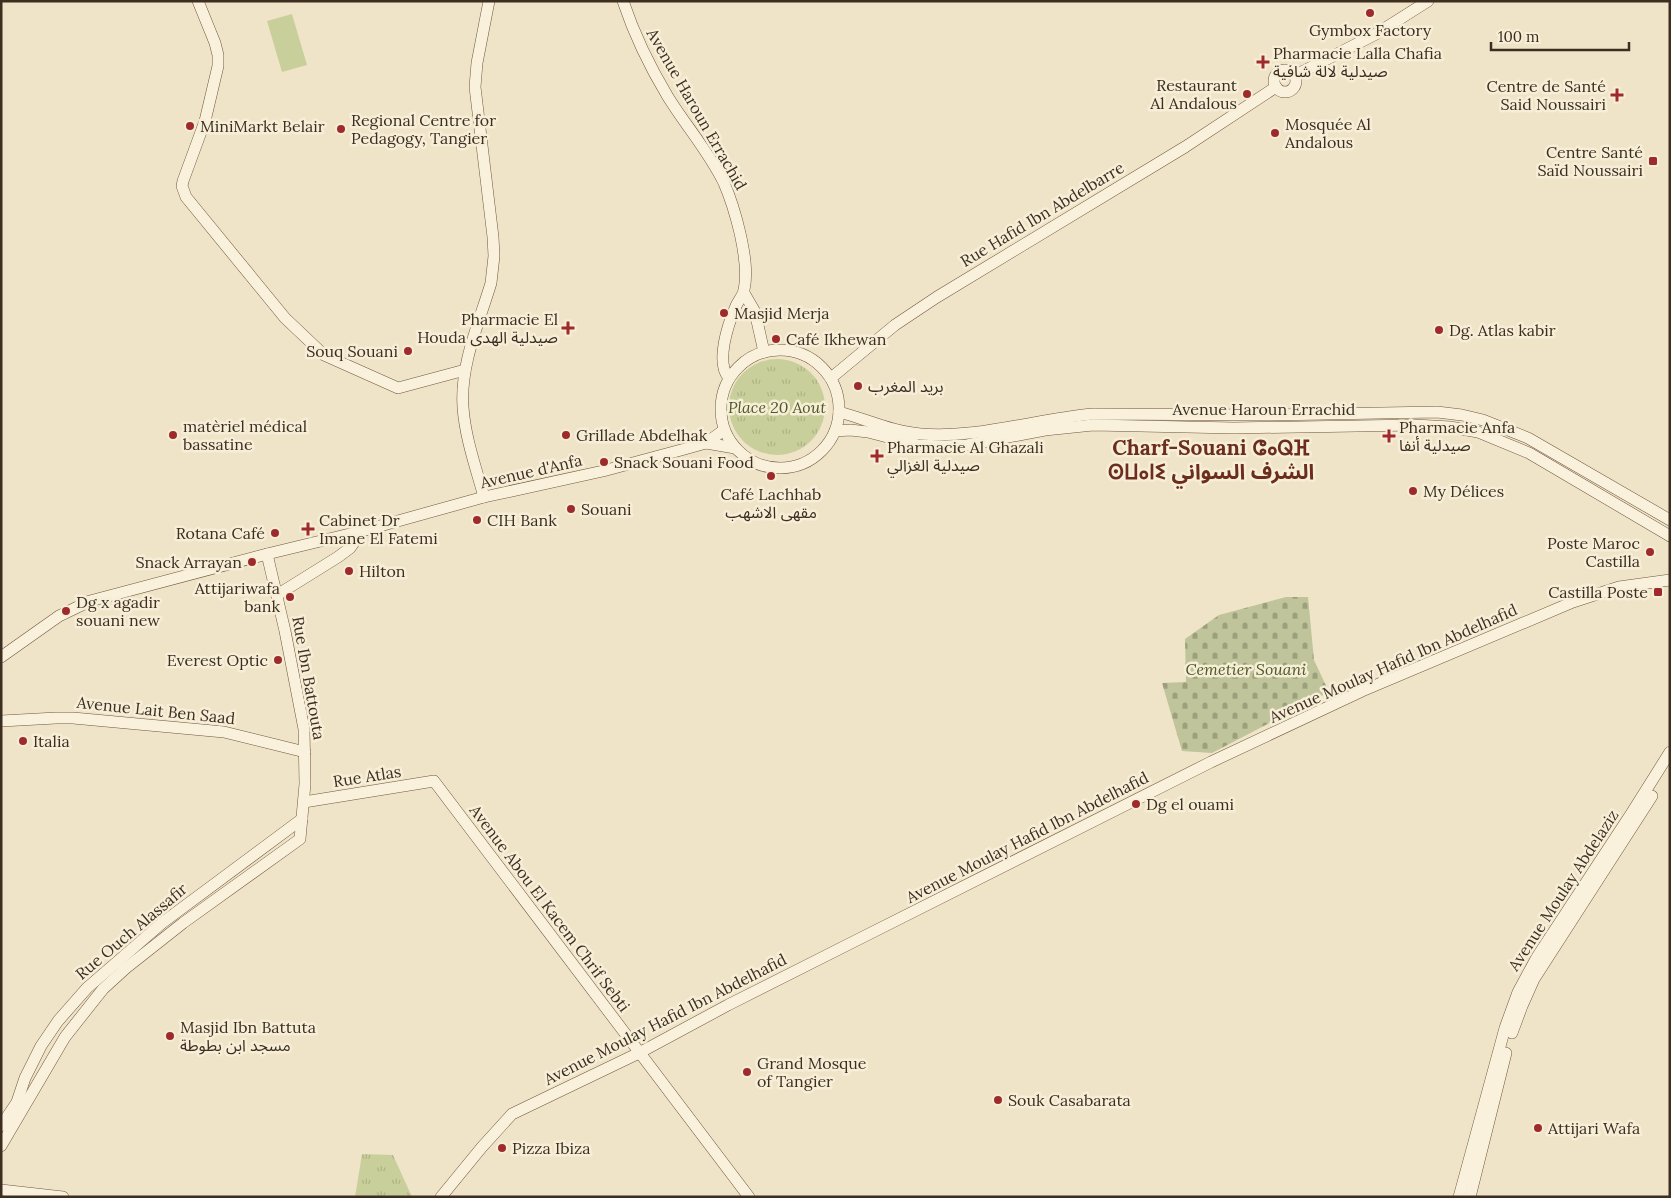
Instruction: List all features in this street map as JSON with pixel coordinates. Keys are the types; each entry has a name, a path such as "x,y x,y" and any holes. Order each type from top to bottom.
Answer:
{"street":[{"path":"198,1 215,43 218,66 204,121 182,186 184,193 284,318 324,355 398,388 465,370"},
{"path":"484,497 463,412 463,392 465,370 491,283 493,269 493,237 475,82 480,41 489,1"},
{"name":"Avenue Haroun Errachid","path":"623,1 636,36 658,79 724,183 735,214 742,244 746,277 744,292 734,310 723,352 723,369 729,378"},
{"path":"1296,75 1376,34 1428,1"},
{"name":"Rue Hafid Ibn Abdelbarre","path":"1286,69 1296,75 1296,86 1292,91 1280,91 1274,83 1275,76 1279,71 1286,69"},
{"name":"Rue Hafid Ibn Abdelbarre","path":"830,378 923,305 1185,147 1276,87"},
{"name":"Avenue Haroun Errachid","path":"744,292 755,312 764,352"},
{"path":"780,350 795,352 821,366 830,378 838,394 839,412 835,431 827,446 814,458 800,465 783,469 765,467 748,460 735,448 724,430 721,404 724,390 729,378 751,358 764,352 780,350"},
{"name":"Avenue Haroun Errachid","path":"839,412 904,431 930,434 963,434 1093,414 1445,413 1483,420 1528,438 1670,520"},
{"name":"Avenue Haroun Errachid","path":"835,431 868,432 918,445 945,446 967,445 1045,430 1093,425 1234,428 1415,425 1450,427 1478,432 1529,452 1670,536"},
{"name":"Avenue d'Anfa","path":"1,657 45,624 85,603 267,554 362,531 484,497 603,471 706,443 724,430"},
{"name":"Avenue d'Anfa","path":"706,443 735,448"},
{"path":"278,595 338,558 350,548 362,531"},
{"name":"Rue Ibn Battouta","path":"267,554 278,595 304,729 304,802 300,839"},
{"name":"Avenue Moulay Hafid Ibn Abdelhafid","path":"441,1197 512,1114 639,1053 767,986 1211,762 1362,691 1573,602 1619,588 1670,580"},
{"name":"Avenue Lait Ben Saad","path":"1,721 73,718 214,730 255,738 305,752"},
{"name":"Avenue Moulay Abdelaziz","path":"1604,864 1670,752"},
{"name":"Avenue Moulay Abdelaziz","path":"1470,1197 1511,1011 1527,974 1537,956 1604,864 1670,768"},
{"name":"Avenue Abou El Kacem Chrif Sebti","path":"434,781 749,1197"},
{"name":"Rue Atlas","path":"304,802 434,781"},
{"name":"Rue Ouch Alassafir","path":"1,1126 17,1102 25,1078 41,1046 58,1021 87,988 162,923 302,819"},
{"name":"Rue Ouch Alassafir","path":"1,1146 65,1037 103,989 126,968 183,923 300,839"},
{"name":"Avenue Moulay Abdelaziz","path":"1459,1197 1501,1059"},
{"path":"1,1190 64,1197"}],"green space":[{"path":"292,14 307,65 282,72 267,21"},
{"name":"Place 20 Aout","path":"777,359 795,363 811,373 821,389 825,407 821,425 811,441 795,451 777,455 759,451 743,441 733,425 729,407 733,389 743,373 759,363"},
{"name":"Cemetier Souani","path":"1286,597 1308,597 1314,660 1329,692 1212,753 1182,751 1162,683 1186,682 1185,639 1219,615"},
{"path":"362,1154 393,1155 412,1197 355,1197"}],"place":[{"name":"Gymbox Factory","path":"1370,13"},
{"name":"Pharmacie Lalla Chafia صيدلية لالة شافية","path":"1263,62"},
{"name":"Restaurant Al Andalous","path":"1247,94"},
{"name":"Centre de Santé Said Noussairi","path":"1617,95"},
{"name":"MiniMarkt Belair","path":"190,126"},
{"name":"Regional Centre for Pedagogy, Tangier","path":"341,129"},
{"name":"Mosquée Al Andalous","path":"1275,133"},
{"name":"Centre Santé Saïd Noussairi","path":"1653,161"},
{"name":"Masjid Merja","path":"724,313"},
{"name":"Pharmacie El Houda صيدلية الهدى","path":"568,328"},
{"name":"Dg. Atlas kabir","path":"1439,330"},
{"name":"Café Ikhewan","path":"776,339"},
{"name":"Souq Souani","path":"408,351"},
{"name":"بريد المغرب","path":"858,386"},
{"name":"matèriel médical bassatine","path":"173,435"},
{"name":"Grillade Abdelhak","path":"566,435"},
{"name":"Pharmacie Anfa صيدلية أنفا","path":"1389,436"},
{"name":"Pharmacie Al Ghazali صيدلية الغزالي","path":"877,456"},
{"name":"Snack Souani Food","path":"604,462"},
{"name":"Café Lachhab مقهى الاشهب","path":"771,476"},
{"name":"My Délices","path":"1413,491"},
{"name":"Souani","path":"571,509"},
{"name":"CIH Bank","path":"477,520"},
{"name":"Cabinet Dr Imane El Fatemi","path":"308,529"},
{"name":"Rotana Café","path":"275,533"},
{"name":"Poste Maroc Castilla","path":"1650,552"},
{"name":"Snack Arrayan","path":"252,562"},
{"name":"Hilton","path":"349,571"},
{"name":"Castilla Poste","path":"1658,592"},
{"name":"Attijariwafa bank","path":"290,597"},
{"name":"Dg x agadir souani new","path":"66,611"},
{"name":"Everest Optic","path":"278,660"},
{"name":"Italia","path":"23,741"},
{"name":"Dg el ouami","path":"1136,804"},
{"name":"Masjid Ibn Battuta مسجد ابن بطوطة","path":"170,1036"},
{"name":"Grand Mosque of Tangier","path":"747,1072"},
{"name":"Souk Casabarata","path":"998,1100"},
{"name":"Attijari Wafa","path":"1538,1128"},
{"name":"Pizza Ibiza","path":"502,1148"}],"district":[{"name":"Charf-Souani ⵛⴰⵕⴼ ⵙⵡⴰⵏⵉ الشرف السواني","path":"1211,460"}]}
